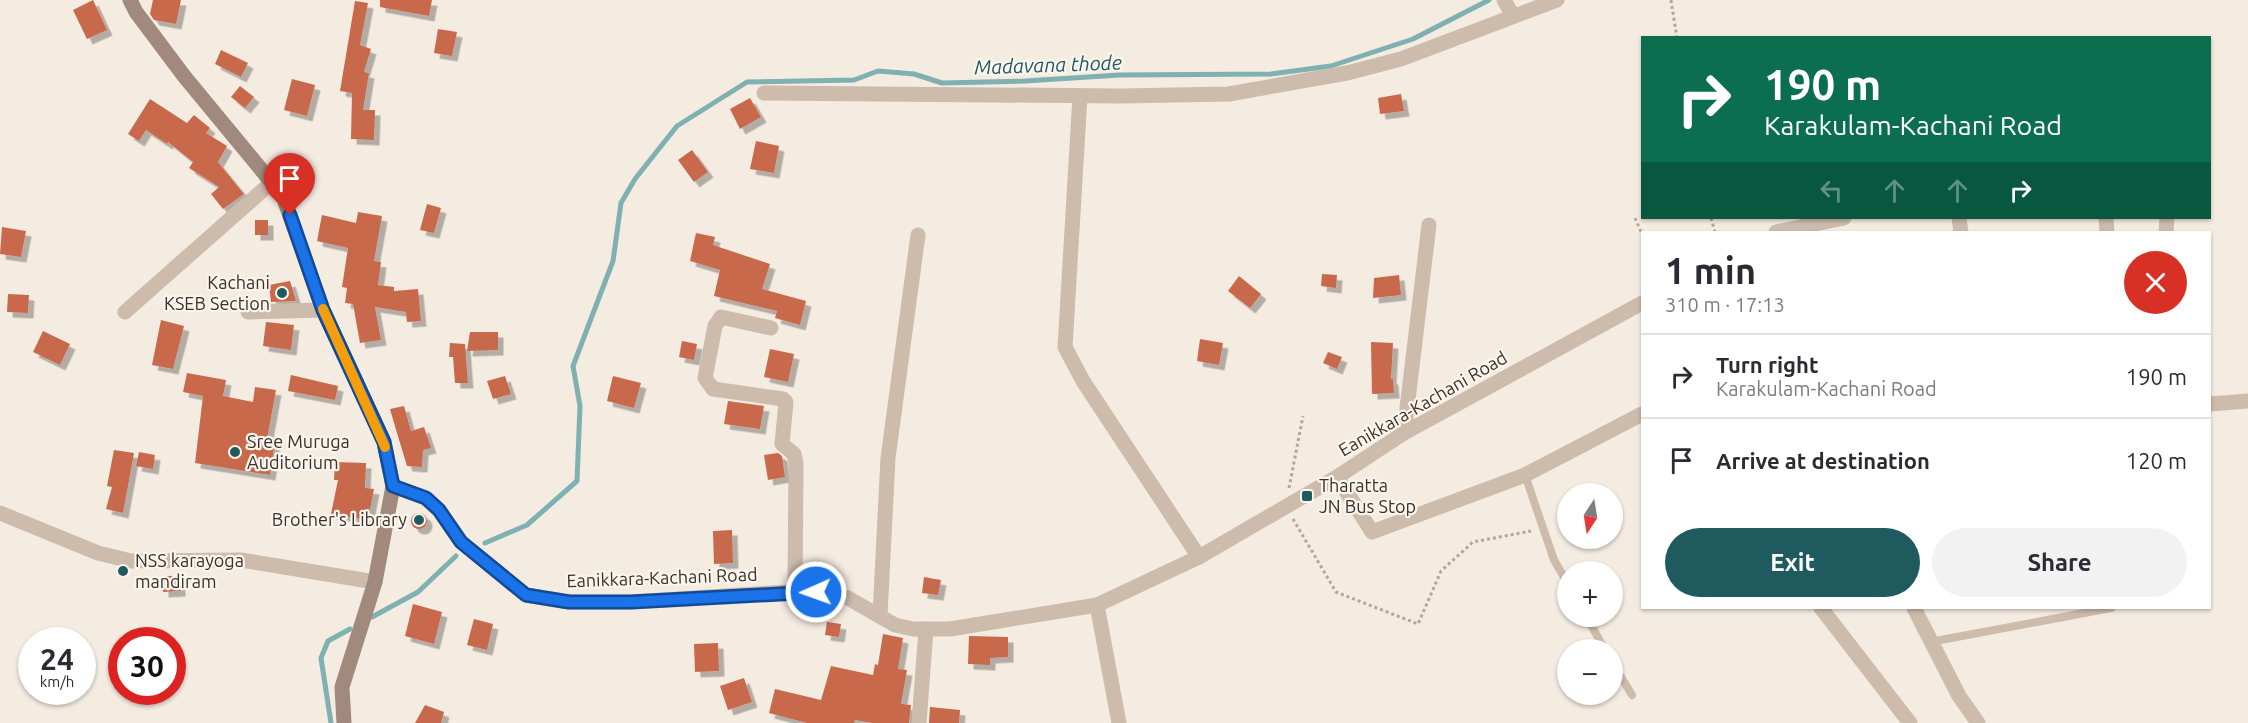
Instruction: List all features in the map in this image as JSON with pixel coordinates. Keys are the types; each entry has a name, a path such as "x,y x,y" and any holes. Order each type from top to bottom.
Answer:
{"main road":[{"path":"130,0 184,76 283,196 323,310 384,442 393,486 375,582 342,687 344,723"}],"street":[{"path":"1504,0 1513,16"},
{"path":"764,93 1080,96 1229,94 1347,74 1401,59 1557,0"},
{"path":"1080,96 1065,347 1083,381 1199,556"},
{"path":"125,312 272,182"},
{"path":"1781,231 1839,219"},
{"path":"1404,433 1429,225"},
{"path":"880,615 888,458 918,235"},
{"name":"Eanikkara-Kachani Road","path":"393,486 426,498 439,510 461,542 526,595 569,602 631,602 795,592 829,593 848,598 895,625 950,630 1097,604 1199,556 1337,477 1404,433 1641,304"},
{"path":"248,312 323,310"},
{"path":"771,328 721,317 715,326 705,378 712,389 783,399 786,402 782,444 794,454 796,463 795,592"},
{"path":"2211,404 2248,401"},
{"path":"1337,477 1371,532 1524,475 1641,415"},
{"path":"0,513 98,552 130,561 241,560 375,582"},
{"path":"1097,604 1119,723"},
{"path":"1822,609 1910,723"},
{"path":"1914,609 1959,696 1978,723"},
{"path":"919,723 926,629"}],"lane":[{"path":"1524,475 1557,565"},
{"path":"1930,642 2106,609"},
{"path":"1623,680 1632,695"}],"path":[{"path":"1671,0 1677,36"},
{"path":"1635,218 1641,232"},
{"path":"1303,416 1285,507 1336,592 1418,624 1441,571 1473,542 1543,529"}],"building":[{"path":"93,0 107,30 87,39 73,10"},
{"path":"153,0 181,0 176,24 154,20 150,14"},
{"path":"380,0 432,0 429,16 380,7"},
{"path":"355,1 368,3 360,45 371,49 364,72 369,73 363,110 375,110 374,140 351,139 352,93 340,91"},
{"path":"438,29 457,32 452,56 434,53"},
{"path":"221,50 248,63 241,77 215,64"},
{"path":"292,79 315,85 307,116 284,110"},
{"path":"240,86 254,97 245,108 231,97"},
{"path":"1401,94 1404,111 1380,114 1378,98"},
{"path":"750,98 761,117 740,129 730,109"},
{"path":"150,99 187,123 194,115 210,128 206,133 227,146 218,162 244,194 223,209 211,194 219,187 189,168 193,162 168,142 167,144 146,130 139,141 128,134"},
{"path":"756,141 779,146 774,173 750,169"},
{"path":"692,150 708,172 694,182 678,160"},
{"path":"427,204 441,208 434,233 420,230"},
{"path":"358,212 382,216 374,261 381,262 378,285 394,287 394,291 418,289 421,321 407,322 406,312 375,307 381,340 360,343 353,304 345,303 347,288 342,287 348,248 317,241 322,215 356,223"},
{"path":"255,220 268,220 268,235 255,235"},
{"path":"2,227 26,231 21,257 0,254"},
{"path":"696,233 715,237 713,245 770,264 762,289 806,301 800,325 775,318 777,311 714,296 720,270 690,261"},
{"path":"1322,274 1337,275 1336,288 1321,286"},
{"path":"1399,275 1401,295 1373,298 1374,278"},
{"path":"1239,276 1261,294 1250,308 1228,291"},
{"name":"Kachani KSEB Section","path":"290,281 296,301 271,302 269,285"},
{"path":"8,294 29,295 28,313 7,312"},
{"path":"161,320 184,326 173,369 152,365"},
{"path":"266,322 294,325 291,350 263,346"},
{"path":"43,331 70,344 60,365 33,352"},
{"path":"470,332 498,332 498,350 467,351"},
{"path":"1200,339 1223,343 1219,365 1197,361"},
{"path":"682,341 697,344 694,360 679,357"},
{"path":"1371,342 1393,343 1391,379 1393,379 1394,393 1372,394"},
{"path":"450,343 465,344 468,383 455,383 453,357 449,357"},
{"path":"770,349 794,354 788,382 764,377"},
{"path":"1328,352 1342,357 1337,369 1323,363"},
{"path":"187,373 226,380 223,396 253,402 255,387 276,390 267,439 275,440 270,475 195,463 203,396 183,392"},
{"path":"291,375 338,386 335,400 288,391"},
{"path":"505,376 511,394 493,399 487,381"},
{"path":"613,376 641,383 634,408 607,401"},
{"path":"728,401 764,406 760,429 724,424"},
{"path":"404,406 411,431 424,427 431,448 423,450 422,467 407,466 397,433 390,409"},
{"path":"114,450 134,453 123,513 106,509 112,487 107,486"},
{"path":"139,452 155,455 153,469 136,466"},
{"path":"778,453 782,456 785,477 768,480 764,455"},
{"path":"335,462 366,463 365,488 374,489 368,520 331,514 338,480 334,480"},
{"name":"Brother's Library","path":"419,513 425,515 427,521 425,527 419,529 413,527 411,521 413,515"},
{"path":"732,530 733,563 714,564 713,531"},
{"path":"163,576 180,576 180,591 163,592"},
{"path":"924,577 941,580 938,595 922,593"},
{"path":"413,604 442,612 434,644 405,636"},
{"path":"474,619 493,624 487,650 467,645"},
{"path":"827,622 841,624 839,637 825,635"},
{"path":"883,634 903,638 898,669 907,670 901,704 911,705 909,723 873,723 855,720 854,723 807,723 769,713 775,689 821,700 831,666 873,675 875,664 878,665"},
{"path":"969,636 1008,637 1008,657 990,658 990,665 968,664"},
{"path":"718,643 719,671 695,672 694,644"},
{"path":"744,678 752,702 728,710 720,686"},
{"path":"425,705 444,712 441,723 415,723"},
{"path":"930,707 960,710 959,723 929,723"}],"waterway":[{"name":"Madavana thode","path":"485,543 527,525 577,481 580,406 573,366 613,261 621,203 635,179 677,126 747,82 854,80 878,71 914,74 942,83 1120,75 1271,74 1331,66 1413,39 1489,0"},
{"path":"372,617 418,592 456,556"},
{"path":"331,723 321,658 328,641 350,629"}],"slow traffic":[{"path":"323,309 385,447"}],"place":[{"name":"Kachani KSEB Section","path":"282,293"},
{"name":"Sree Muruga Auditorium","path":"235,452"},
{"name":"Tharatta JN Bus Stop","path":"1307,496"},
{"name":"Brother's Library","path":"419,520"},
{"name":"NSS karayoga mandiram","path":"123,571"}],"route":[{"path":"290,215 323,310 384,442 393,486 426,498 439,510 461,542 526,595 569,602 631,602 816,592"}]}
